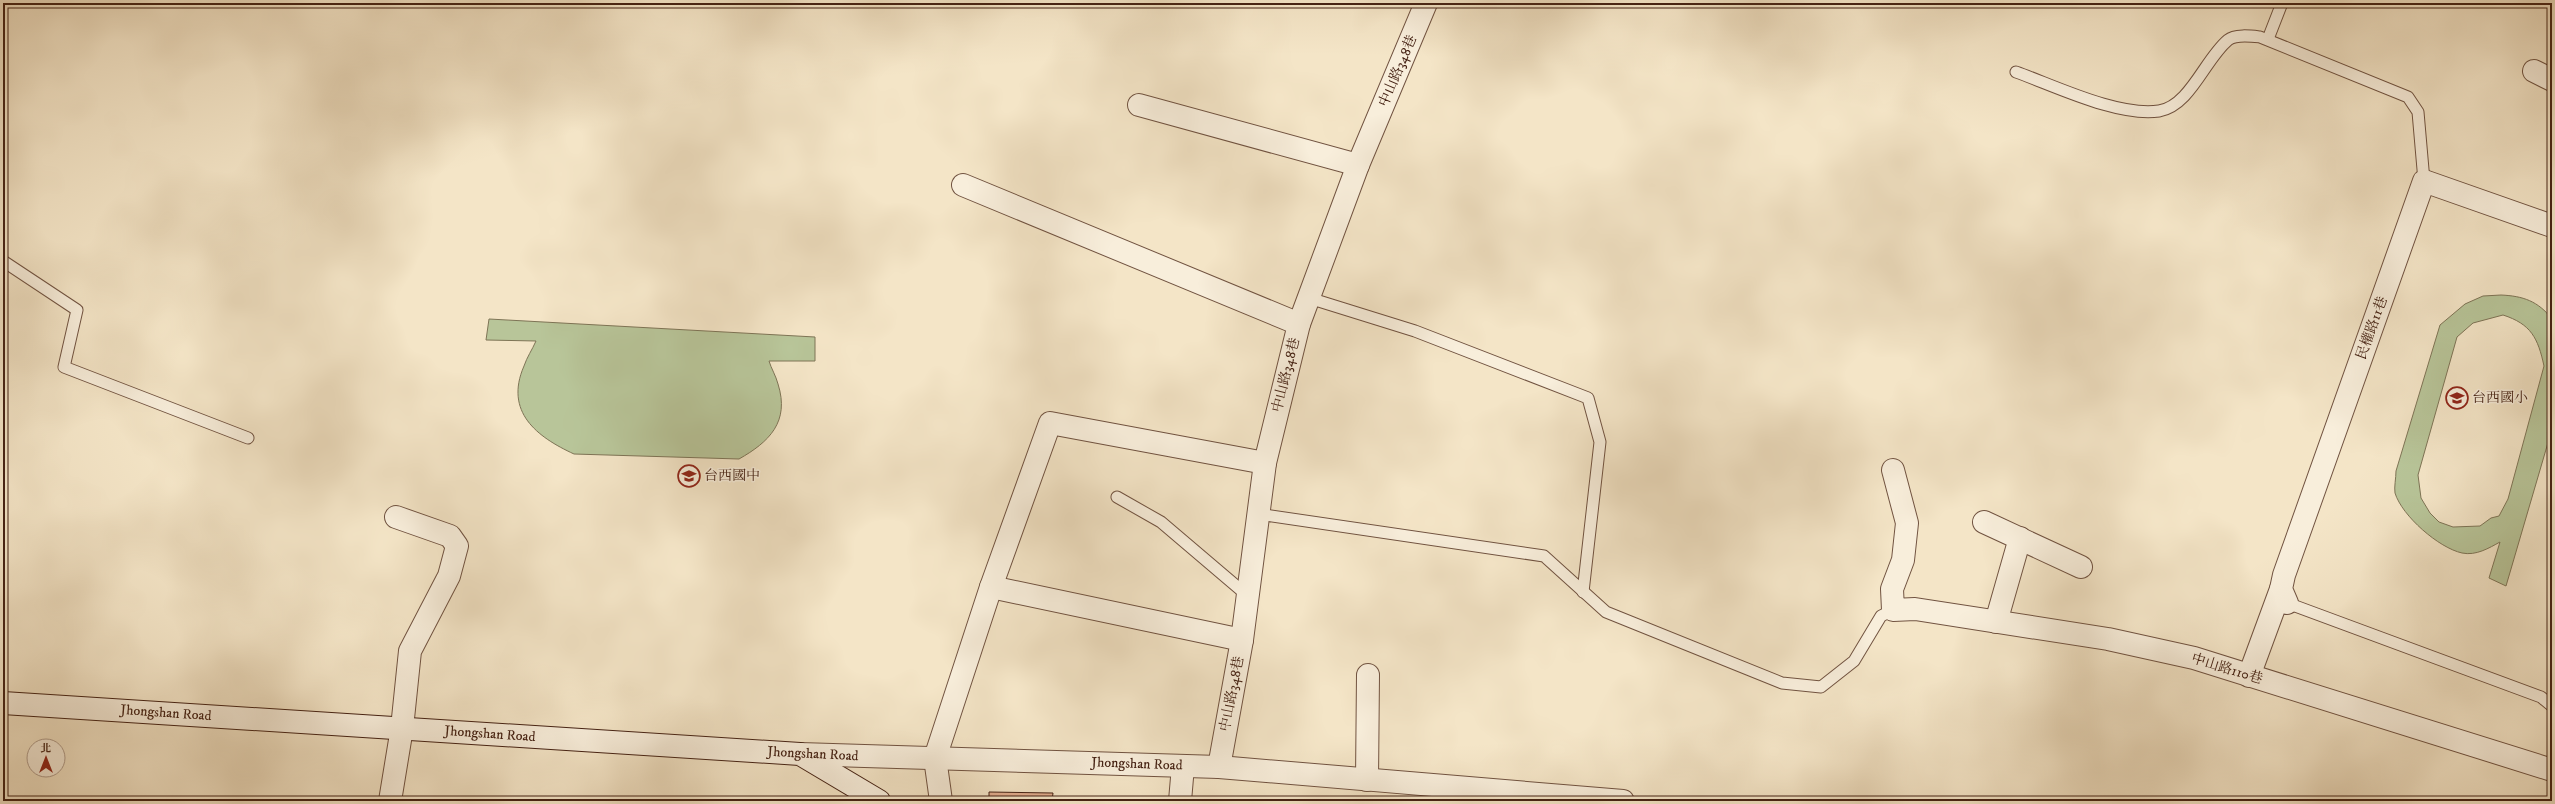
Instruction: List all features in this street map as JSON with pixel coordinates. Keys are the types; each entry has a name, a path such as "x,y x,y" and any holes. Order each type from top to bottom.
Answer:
{"street":[{"name":"中山路348巷","path":"1218,767 1242,640 1265,463 1299,324 1358,165 1426,3"},
{"path":"1139,106 1358,165"},
{"path":"2424,181 2552,226"},
{"name":"民權路11巷","path":"2249,676 2284,596 2286,568 2424,181"},
{"path":"963,185 1299,324"},
{"path":"941,801 935,758 991,587 1050,423 1265,463"},
{"path":"1893,470 1907,524 1903,560 1892,589 1893,610"},
{"path":"390,801 402,728 410,651 450,576 457,546 450,536 396,516"},
{"path":"1984,522 2081,567"},
{"path":"1996,622 2020,538"},
{"path":"991,587 1242,640"},
{"name":"中山路110巷","path":"1893,610 1915,610 2108,638 2194,658 2552,770"},
{"path":"1367,780 1368,676"},
{"name":"Jhongshan Road","path":"3,703 800,754 1218,767 1539,797 1623,801"},
{"path":"800,754 879,801"},
{"path":"1180,801 1183,766"}],"lane":[{"path":"2268,39 2282,3"},
{"path":"2016,72 2120,110 2158,111 2173,107 2228,40 2246,36 2268,39 2408,97 2418,112 2424,181"},
{"path":"3,261 77,310 64,367 248,438"},
{"path":"1308,298 1415,331 1588,398 1600,442 1583,592"},
{"path":"1117,497 1161,522 1248,596"},
{"path":"1258,514 1544,556 1606,612 1782,683 1802,687 1821,687 1854,661 1881,616 1893,610"},
{"path":"2284,596 2541,697 2552,706"}],"green space":[{"path":"2501,295 2523,298 2536,304 2552,319 2552,429 2506,586 2489,578 2500,542 2482,551 2467,554 2453,550 2443,545 2422,530 2405,511 2395,493 2396,471 2440,325 2465,304 2483,296","holes":["2503,315 2513,319 2532,333 2539,347 2544,366 2508,499 2499,516 2491,518 2480,526 2453,527 2439,522 2430,513 2421,498 2418,475 2457,337 2473,323"]},
{"path":"489,319 815,337 815,361 769,361 777,381 781,397 779,420 768,438 739,459 574,454 548,440 537,431 521,410 518,397 519,382 525,363 536,341 486,340"}],"building":[{"path":"989,792 1053,793 1052,801 989,801"}],"place":[{"name":"台西國小","path":"2457,398"},
{"name":"台西國中","path":"689,476"}]}
